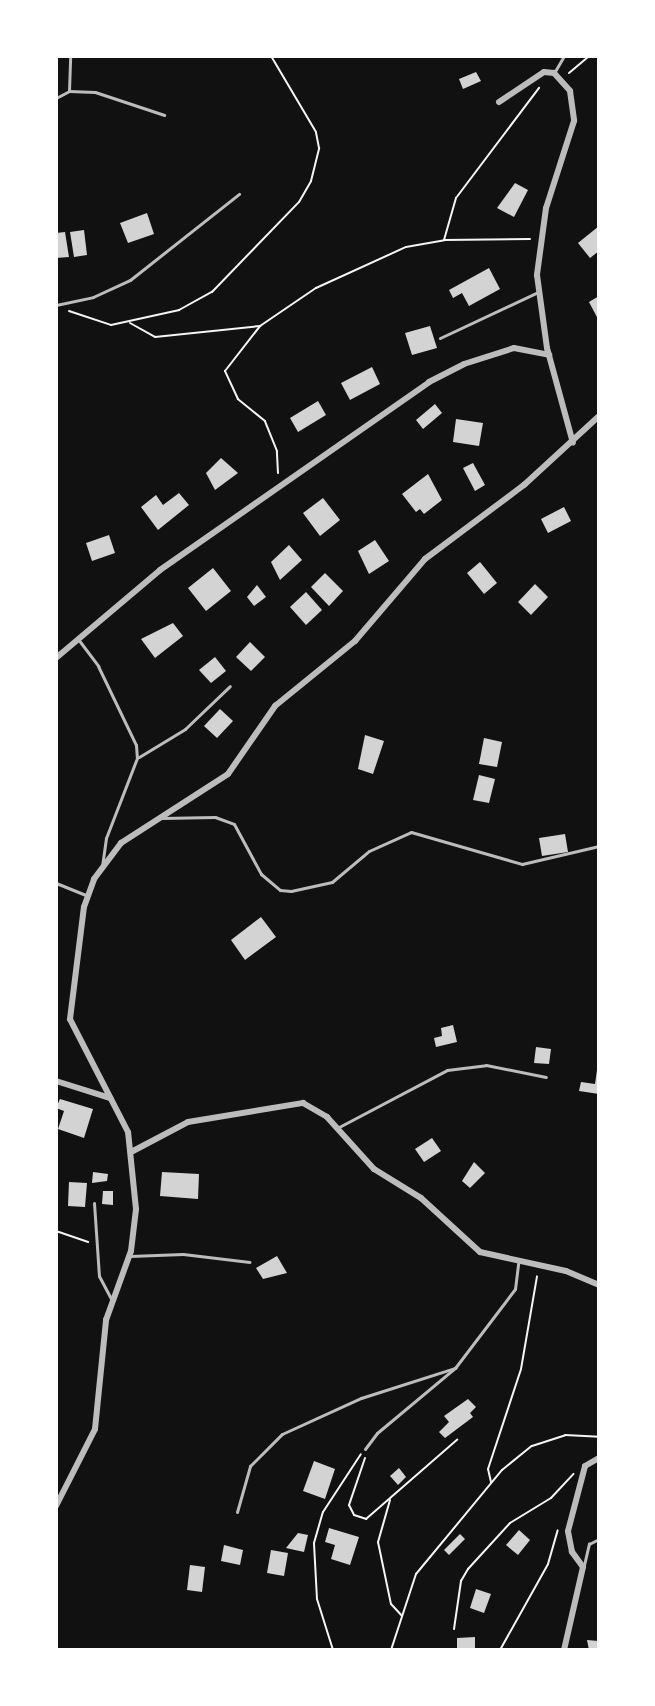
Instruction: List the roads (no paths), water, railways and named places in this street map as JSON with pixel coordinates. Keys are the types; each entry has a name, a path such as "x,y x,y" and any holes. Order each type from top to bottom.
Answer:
{"street":[{"path":"499,102 544,72 554,73 570,91 574,121 539,240 538,292 549,355 573,443"},
{"path":"56,658 160,570 382,412 464,364 514,348 549,355"},
{"path":"56,1506 95,1429 111,1299 129,1256 136,1209 133,1151 70,1019 70,989 87,896 102,865 121,843 228,774 275,706 355,641 425,559 573,443 599,416"},
{"path":"56,1081 110,1098"},
{"path":"133,1151 188,1122 288,1102 312,1107 337,1128 374,1169 421,1198 480,1252 599,1285"},
{"path":"564,1650 583,1567 572,1552 572,1516 585,1466 599,1458"}],"lane":[{"path":"69,91 70,56"},
{"path":"554,73 564,56"},
{"path":"56,98 69,91 95,92 164,115"},
{"path":"56,306 93,297 130,280 239,194"},
{"path":"440,338 538,292"},
{"path":"77,638 129,726 137,758 106,838 102,865"},
{"path":"137,758 185,729 230,686"},
{"path":"158,818 215,817 234,824 261,874 280,890 291,891 332,882 380,844 411,832 522,864 599,846"},
{"path":"56,883 87,896"},
{"path":"337,1128 447,1070 486,1065 546,1077"},
{"path":"94,1203 99,1276 111,1299"},
{"path":"129,1256 183,1254 250,1262"},
{"path":"365,1449 377,1433 455,1368 515,1289 518,1263"},
{"path":"237,1512 250,1466 282,1434 361,1398 455,1368"},
{"path":"583,1567 589,1544 599,1539"}]}
